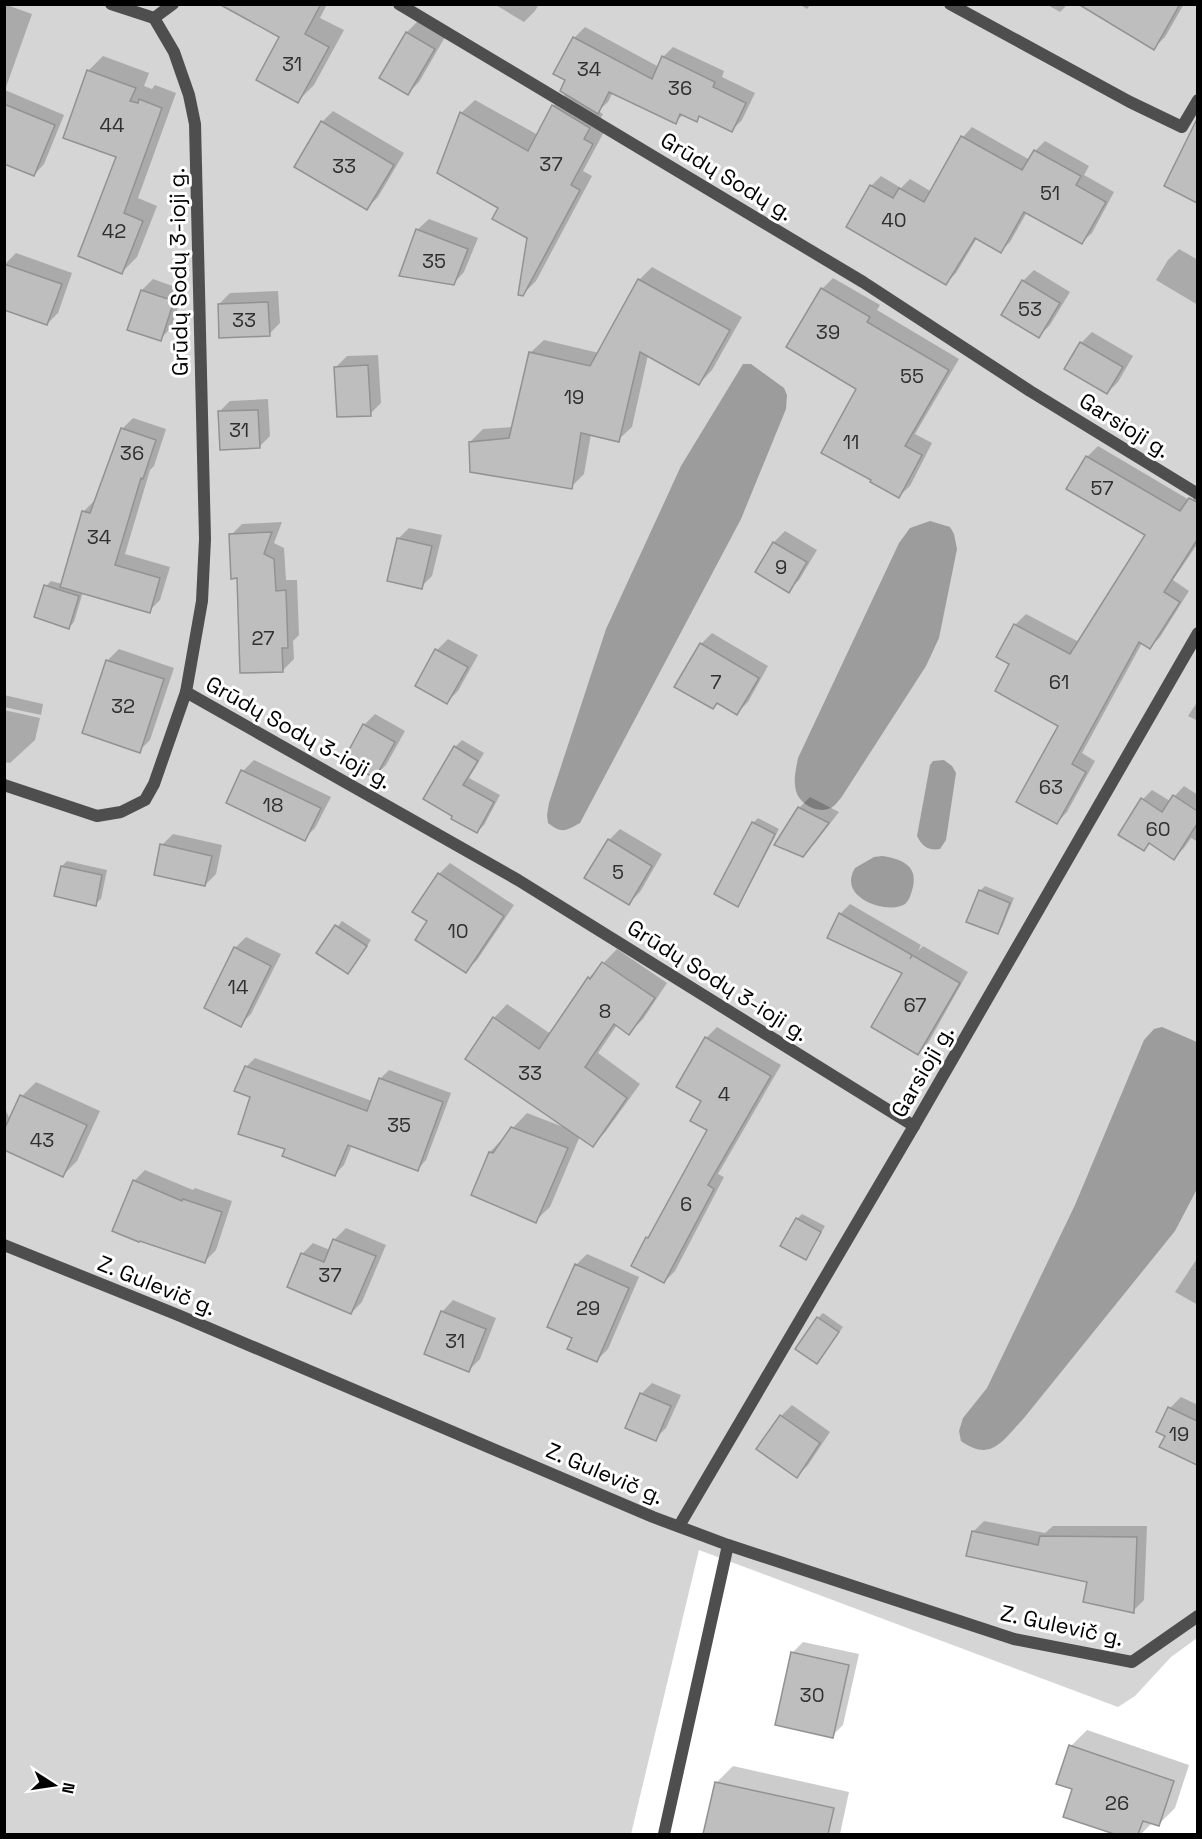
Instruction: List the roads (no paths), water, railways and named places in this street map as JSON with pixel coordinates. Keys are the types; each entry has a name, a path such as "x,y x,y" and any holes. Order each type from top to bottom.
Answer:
{"street":[{"path":"111,4 154,18 173,4"},
{"name":"Grūdų Sodų g.","path":"399,4 863,282 1030,391"},
{"path":"950,4 1130,102 1182,127 1197,100"},
{"name":"Grūdų Sodų 3-ioji g.","path":"154,18 174,52 189,95 195,124 206,539 202,601 186,692 518,880 914,1126"},
{"name":"Garsioji g.","path":"1030,391 1197,494"},
{"name":"Garsioji g.","path":"679,1526 914,1126 1197,633"},
{"path":"4,785 97,816 121,812 145,800 154,784 186,692"},
{"name":"Z. Gulevič g.","path":"4,1245 178,1315 653,1517 728,1545 1014,1639 1132,1662 1197,1616"},
{"path":"664,1834 728,1545"}]}
